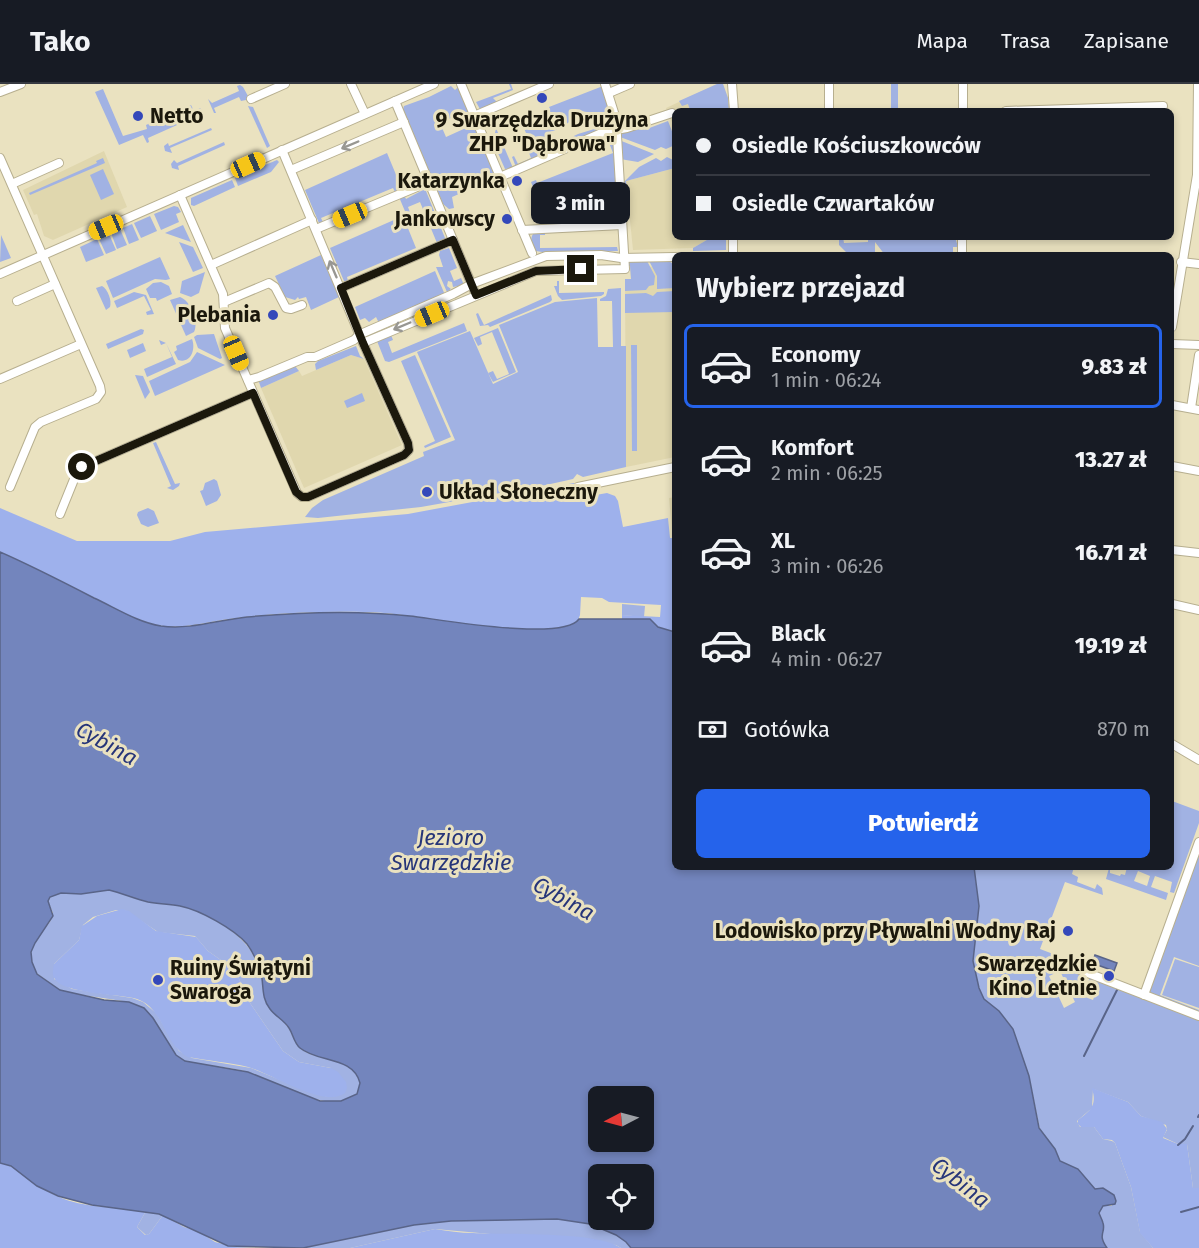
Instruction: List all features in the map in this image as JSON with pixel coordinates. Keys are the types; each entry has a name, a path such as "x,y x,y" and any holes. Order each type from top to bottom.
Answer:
{"street":[{"path":"0,96 21,84"},
{"path":"251,99 285,84"},
{"path":"351,84 364,114"},
{"path":"0,274 434,84"},
{"path":"461,84 532,253"},
{"path":"474,116 549,84"},
{"path":"361,337 539,270 625,268 614,108 605,84"},
{"path":"609,93 630,84"},
{"path":"732,84 734,108"},
{"path":"829,84 829,108"},
{"path":"963,84 963,108"},
{"path":"1174,306 1197,182 1198,84"},
{"path":"395,101 476,295"},
{"path":"1100,108 1163,106"},
{"path":"500,177 602,133 672,113"},
{"path":"291,170 404,122"},
{"path":"180,195 224,296 225,328 296,492 302,497 308,497 404,455 409,450 408,443 282,150"},
{"path":"0,158 100,386 101,394 35,427 10,488"},
{"path":"12,184 59,163"},
{"path":"316,229 429,182"},
{"path":"211,264 312,220"},
{"path":"522,230 622,225"},
{"path":"341,288 453,240"},
{"path":"248,380 307,357 315,357 471,285 542,257 601,255 625,258 672,257"},
{"path":"1181,262 1199,264"},
{"path":"224,302 269,283 275,287 286,308 291,309 302,305"},
{"path":"17,301 55,284"},
{"path":"0,379 81,344"},
{"path":"1174,344 1199,345"},
{"path":"1174,405 1195,409 1199,355"},
{"path":"0,386 9,375"},
{"path":"60,514 77,472 82,467 253,393"},
{"path":"1174,466 1199,471"},
{"path":"578,487 672,468"},
{"path":"1174,550 1199,553"},
{"path":"1174,604 1199,609"},
{"path":"1174,745 1199,760"},
{"path":"1144,994 1199,842"},
{"path":"1080,970 1199,1016"}],"shaded area":[{"path":"509,84 513,90 493,98 499,104 481,111 476,102 511,89"},
{"path":"717,84 723,84 728,98 729,108 672,108 672,123 666,108"},
{"path":"717,84 723,84 729,108 689,108 688,104 682,106 679,101"},
{"path":"891,84 898,84 898,108 891,108"},
{"path":"240,85 248,96 246,100 241,101 239,97 214,108 216,113 214,113 208,99 212,103 239,91 237,86"},
{"path":"451,86 455,90 458,87 499,180 493,190 489,181 452,197 454,208 449,209 443,204 403,109 404,106","holes":["462,113 468,127 446,137 440,123"]},
{"path":"603,86 612,115 607,128 604,117 599,119 594,113 580,111 564,127 550,132 555,145 578,134 604,126 605,129 516,167 512,157 514,156 518,164 531,158 522,135 526,133 523,122 550,111 549,107"},
{"path":"103,89 123,136 147,129 146,125 191,105 194,111 200,108 204,113 148,138 147,143 143,135 119,145 95,92"},
{"path":"248,106 253,107 270,146 267,148"},
{"path":"668,121 672,131 672,146 655,150 620,137 623,133 642,126 644,130"},
{"path":"211,128 212,130 170,148 172,153 165,151 164,146 168,143 169,146"},
{"path":"496,128 513,168 505,169 493,142"},
{"path":"610,134 614,138 617,186 613,186 616,214 604,215 605,222 598,224 595,219 547,222 531,182 536,180 537,183 613,153 608,140 600,143 597,138"},
{"path":"619,140 654,154 638,162 620,159"},
{"path":"224,142 225,145 178,166 179,170 172,168 171,164 174,160 177,163"},
{"path":"104,151 127,207 53,240 44,236 37,214 34,215 23,190"},
{"path":"387,153 402,189 395,192 393,188 321,218 323,222 319,223 305,190"},
{"path":"667,157 672,160 672,169 626,181 627,189 623,190 622,184 639,167 656,158 661,161"},
{"path":"103,158 105,163 30,195 29,193 97,163 96,161"},
{"path":"277,160 279,162 271,172 238,186 235,178"},
{"path":"103,169 114,194 101,200 90,175"},
{"path":"672,169 672,240 707,240 693,248 633,250 626,181"},
{"path":"232,180 235,187 194,206 191,205 191,198"},
{"path":"423,190 426,191 446,240 437,243 420,202 408,207 411,215 407,216 399,197 404,195 406,199"},
{"path":"174,206 178,207 181,212 176,214 179,222 161,230 154,214"},
{"path":"150,216 157,231 141,238 134,223"},
{"path":"403,216 416,248 347,277 348,281 344,281 330,248"},
{"path":"132,224 139,240 129,244 123,228"},
{"path":"183,225 191,242 165,233"},
{"path":"120,229 127,245 117,249 111,233"},
{"path":"545,230 545,235 540,235 540,248 617,247 618,251 536,251 531,238 536,231"},
{"path":"109,234 116,250 106,254 99,239"},
{"path":"1,235 11,258 0,262"},
{"path":"97,239 104,255 86,262 80,247"},
{"path":"707,240 726,240 726,250 693,251 693,248"},
{"path":"839,240 844,240 844,243 868,242 868,240 956,240 958,247 953,247 953,252 883,252 875,242 875,252 846,252 839,245"},
{"path":"179,242 193,247 203,268 193,272"},
{"path":"449,248 457,268 450,271 454,281 461,278 464,285 453,287 452,282 448,281 447,286 451,289 447,292 436,267 443,267 440,251"},
{"path":"321,255 339,297 311,310 306,297 299,299 298,297 295,300 285,297 275,276"},
{"path":"160,257 170,279 155,279 113,298 106,281"},
{"path":"646,259 655,276 654,285 649,286 646,290 625,291 625,279 631,279 630,266 626,266 626,260"},
{"path":"648,259 672,263 672,288 657,289 657,276"},
{"path":"672,266 672,458 626,467 625,279 631,279 630,267"},
{"path":"435,271 445,295 379,323 376,317 369,322 365,318 360,320 355,307"},
{"path":"205,272 199,293 191,297 180,293 182,281"},
{"path":"557,281 559,281 559,293 604,292 604,294 562,300 554,286 557,286"},
{"path":"161,282 169,286 172,294 157,301 156,298 150,298 146,289 153,283"},
{"path":"102,286 110,299 110,307 106,310 96,288"},
{"path":"621,288 621,346 626,346 626,467 583,477 577,474 573,479 546,485 421,507 318,518 305,517 323,500 424,456 423,452 455,440 417,352 470,331 493,384 518,372 499,325 555,302 597,298 598,347 613,347 612,301 600,301 600,299 606,296 608,289"},
{"path":"672,291 672,312 625,313 625,294 646,293 653,296 657,292"},
{"path":"134,292 146,295 154,314 147,315 146,312 151,310 144,296 117,308 114,301"},
{"path":"551,295 550,302 490,327 480,326 476,314 478,313 484,325"},
{"path":"180,297 191,307 195,318 194,332 186,336 170,300"},
{"path":"464,323 467,331 389,362 385,361 377,341 391,335 393,340 388,342 392,353"},
{"path":"498,328 516,372 493,382 488,373 493,371 497,379 509,374 492,332 480,337 482,344 478,346 474,338"},
{"path":"141,329 144,330 143,334 108,349 106,344"},
{"path":"214,334 222,358 220,359 198,348 194,337"},
{"path":"192,339 193,347 189,358 178,360 174,352 177,350 176,346"},
{"path":"143,343 146,351 130,358 127,350"},
{"path":"166,343 176,364 147,377 144,369 172,357"},
{"path":"631,345 637,345 637,451 632,451"},
{"path":"356,346 360,356 364,359 351,355 316,370 315,364 318,361"},
{"path":"197,352 225,365 155,396 149,381 190,362"},
{"path":"351,355 364,359 402,445 304,488 261,388 299,371 302,376"},
{"path":"415,355 451,437 425,448 424,446 435,441 401,361"},
{"path":"295,366 299,371 261,388 259,382"},
{"path":"135,375 143,376 150,392 145,399"},
{"path":"362,393 365,401 347,408 344,401"},
{"path":"156,442 175,484 180,483 173,490 167,488 171,486 153,443"},
{"path":"214,479 217,481 221,495 217,501 206,506 200,491 203,490 205,483"},
{"path":"574,483 579,498 607,493 615,496 623,527 668,518 670,538 672,538 672,631 658,627 650,619 622,619 622,615 660,617 661,605 609,602 602,598 581,597 577,623 528,630 500,629 365,612 262,615 184,626 157,625 132,617 0,552 0,508 77,541 170,541 205,532 408,514"},
{"path":"669,498 672,498 672,530"},
{"path":"148,508 154,511 159,523 148,527 141,524 137,515 138,512"},
{"path":"622,604 645,606 644,617 622,615"},
{"path":"1174,802 1199,811 1199,823 1174,893 1170,892 1172,882 1155,876 1151,887 1168,893 1166,900 1106,879 1108,870 1110,873 1125,875 1126,870 1174,870","holes":["1138,871 1150,876 1147,886 1134,881"]},
{"path":"1199,853 1199,966 1174,957 1160,995 1199,1010 1199,1014 1150,993 1150,990"},
{"path":"974,870 1073,870 1072,874 1078,877 1077,882 1095,889 1097,884 1102,888 1103,895 1065,882 1040,949 1077,963 1075,971 1087,976 1080,995 1093,1000 1097,989 1087,985 1090,977 1199,1020 1199,1188 1193,1188 1187,1144 1178,1144 1163,1137 1167,1130 1166,1125 1141,1116 1128,1102 1093,1089 1092,1108 1077,1121 1080,1127 1094,1127 1103,1139 1115,1143 1131,1187 1140,1232 1153,1248 1107,1248 1102,1237 1104,1226 1099,1213 1103,1206 1112,1206 1111,1193 1103,1188 1095,1189 1078,1169 1060,1161 1055,1149 1040,1130 1029,1076 1009,1023 984,999 973,961 979,906","holes":["1060,971 1075,1002 1064,1008 1049,976"]},
{"path":"109,890 148,902 189,908 210,917 232,931 253,955 261,973 266,1003 287,1026 298,1046 312,1055 337,1061 352,1069 359,1080 358,1093 348,1100 336,1102 320,1100 248,1072 185,1061 176,1055 153,1018 144,1008 129,1002 63,992 35,972 31,952 37,938 50,922 53,913 48,901 50,897 61,893 81,894","holes":["116,910 125,910 158,932 195,936 208,951 235,970 250,1003 283,1051 299,1062 331,1068 328,1097 251,1068 192,1058 179,1051 156,1013 143,1002 132,998 72,989 54,979 54,964 79,940 83,925 93,917"]},
{"path":"122,909 129,911 156,931 196,937 208,951 235,970 250,1003 283,1051 299,1062 331,1068 338,1072 346,1082 345,1093 336,1097 325,1097 248,1067 188,1057 174,1044 159,1018 146,1004 129,997 92,993 59,983 53,976 54,964 79,940 82,926 97,916"},
{"path":"1175,959 1199,967 1199,1008 1162,995"},
{"path":"1092,1088 1128,1102 1141,1116 1162,1122 1167,1129 1163,1138 1178,1144 1187,1144 1193,1188 1199,1188 1199,1248 1153,1248 1140,1233 1131,1187 1115,1143 1112,1140 1103,1139 1094,1127 1081,1127 1078,1124 1078,1120 1092,1107 1094,1099"},
{"path":"0,1163 8,1165 67,1200 89,1205 146,1211 137,1227 145,1235 149,1234 163,1215 184,1227 198,1231 215,1242 234,1247 257,1248 0,1248"},
{"path":"146,1211 163,1215 146,1235 137,1227"},
{"path":"557,1219 588,1224 588,1230 607,1230 631,1248 435,1229 350,1248 303,1248 414,1225 451,1221"},
{"path":"435,1229 463,1233 572,1236 609,1243 621,1248 350,1248"}],"water":[{"name":"Jezioro Swarzędzkie","path":"0,552 127,614 161,626 193,626 267,615 349,612 390,614 526,629 568,626 579,619 650,619 658,627 672,631 672,870 974,870 979,906 973,961 979,988 984,999 999,1011 1013,1029 1029,1076 1039,1128 1055,1149 1060,1161 1078,1169 1095,1189 1103,1188 1114,1195 1116,1201 1115,1204 1103,1206 1099,1213 1104,1226 1102,1237 1107,1248 631,1248 616,1235 604,1230 654,1230 654,1164 588,1164 588,1224 557,1219 451,1221 414,1225 303,1248 228,1246 159,1214 92,1205 58,1196 37,1186 11,1166 0,1163","holes":["109,890 148,902 176,905 216,921 234,932 247,944 261,973 267,1005 287,1025 300,1048 307,1053 350,1068 360,1083 357,1094 341,1101 320,1101 248,1072 185,1061 176,1055 153,1018 144,1008 129,1002 104,1000 60,990 37,974 31,952 53,916 48,901 50,897 61,893 81,894"]},
{"path":"1095,955 1117,963 1114,971 1092,963"}],"waterway":[{"path":"1084,1056 1117,990"},
{"path":"1178,1145 1193,1126"},
{"path":"1181,1212 1199,1207"}],"place":[{"name":"9 Swarzędzka Drużyna ZHP \"Dąbrowa\"","path":"542,98"},
{"name":"Netto","path":"138,116"},
{"name":"Katarzynka","path":"517,181"},
{"name":"Jankowscy","path":"507,219"},
{"name":"Plebania","path":"273,315"},
{"name":"Układ Słoneczny","path":"427,492"},
{"name":"Lodowisko przy Pływalni Wodny Raj","path":"1068,931"},
{"name":"Swarzędzkie Kino Letnie","path":"1109,976"},
{"name":"Ruiny Świątyni Swaroga","path":"158,980"}],"route":[{"path":"82,467 253,393 296,492 302,497 308,497 404,455 409,450 341,288 453,240 476,295 539,270 581,269"}],"water label":[{"name":"Cybina","path":"107,743"},
{"name":"Cybina","path":"564,898"},
{"name":"Cybina","path":"961,1182"}]}
